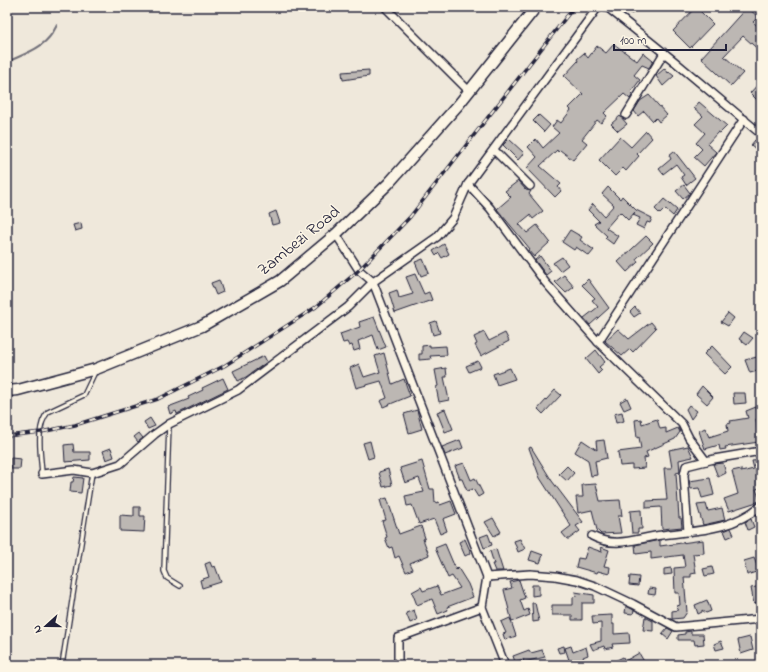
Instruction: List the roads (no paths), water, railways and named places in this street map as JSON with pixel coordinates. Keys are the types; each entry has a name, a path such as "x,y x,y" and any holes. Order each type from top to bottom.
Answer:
{"main road":[{"name":"Zambezi Road","path":"7,391 18,390 96,369 202,326 280,281 336,234 388,184 469,91 536,7"}],"street":[{"path":"385,7 469,91"},
{"path":"42,474 74,470 92,473 120,464 169,424 238,390 348,307 373,282 437,237 453,218 468,184 598,7"},
{"path":"607,7 664,52 761,134"},
{"path":"626,115 664,52"},
{"path":"598,342 744,119"},
{"path":"494,150 530,186"},
{"path":"468,184 490,208 545,282 598,342 682,424 689,438 706,461"},
{"path":"336,234 359,270 373,282 486,577 482,607 505,665"},
{"path":"688,532 684,468 688,465 706,461 761,451"},
{"path":"592,536 614,543 634,541 663,534 706,531 725,525 761,506"},
{"path":"486,577 530,574 577,580 595,586 676,627 761,620"},
{"path":"398,665 398,638 482,607"}],"lane":[{"path":"42,474 41,432 45,416 48,412 84,395 96,369"},
{"path":"169,424 166,468 164,571 167,578 180,586"},
{"path":"62,665 92,473"}],"waterway":[{"path":"7,62 30,52 42,44 53,33 57,25"}],"railway":[{"path":"7,436 41,432 75,425 158,399 224,366 316,307 359,270 410,217 574,7"}]}
